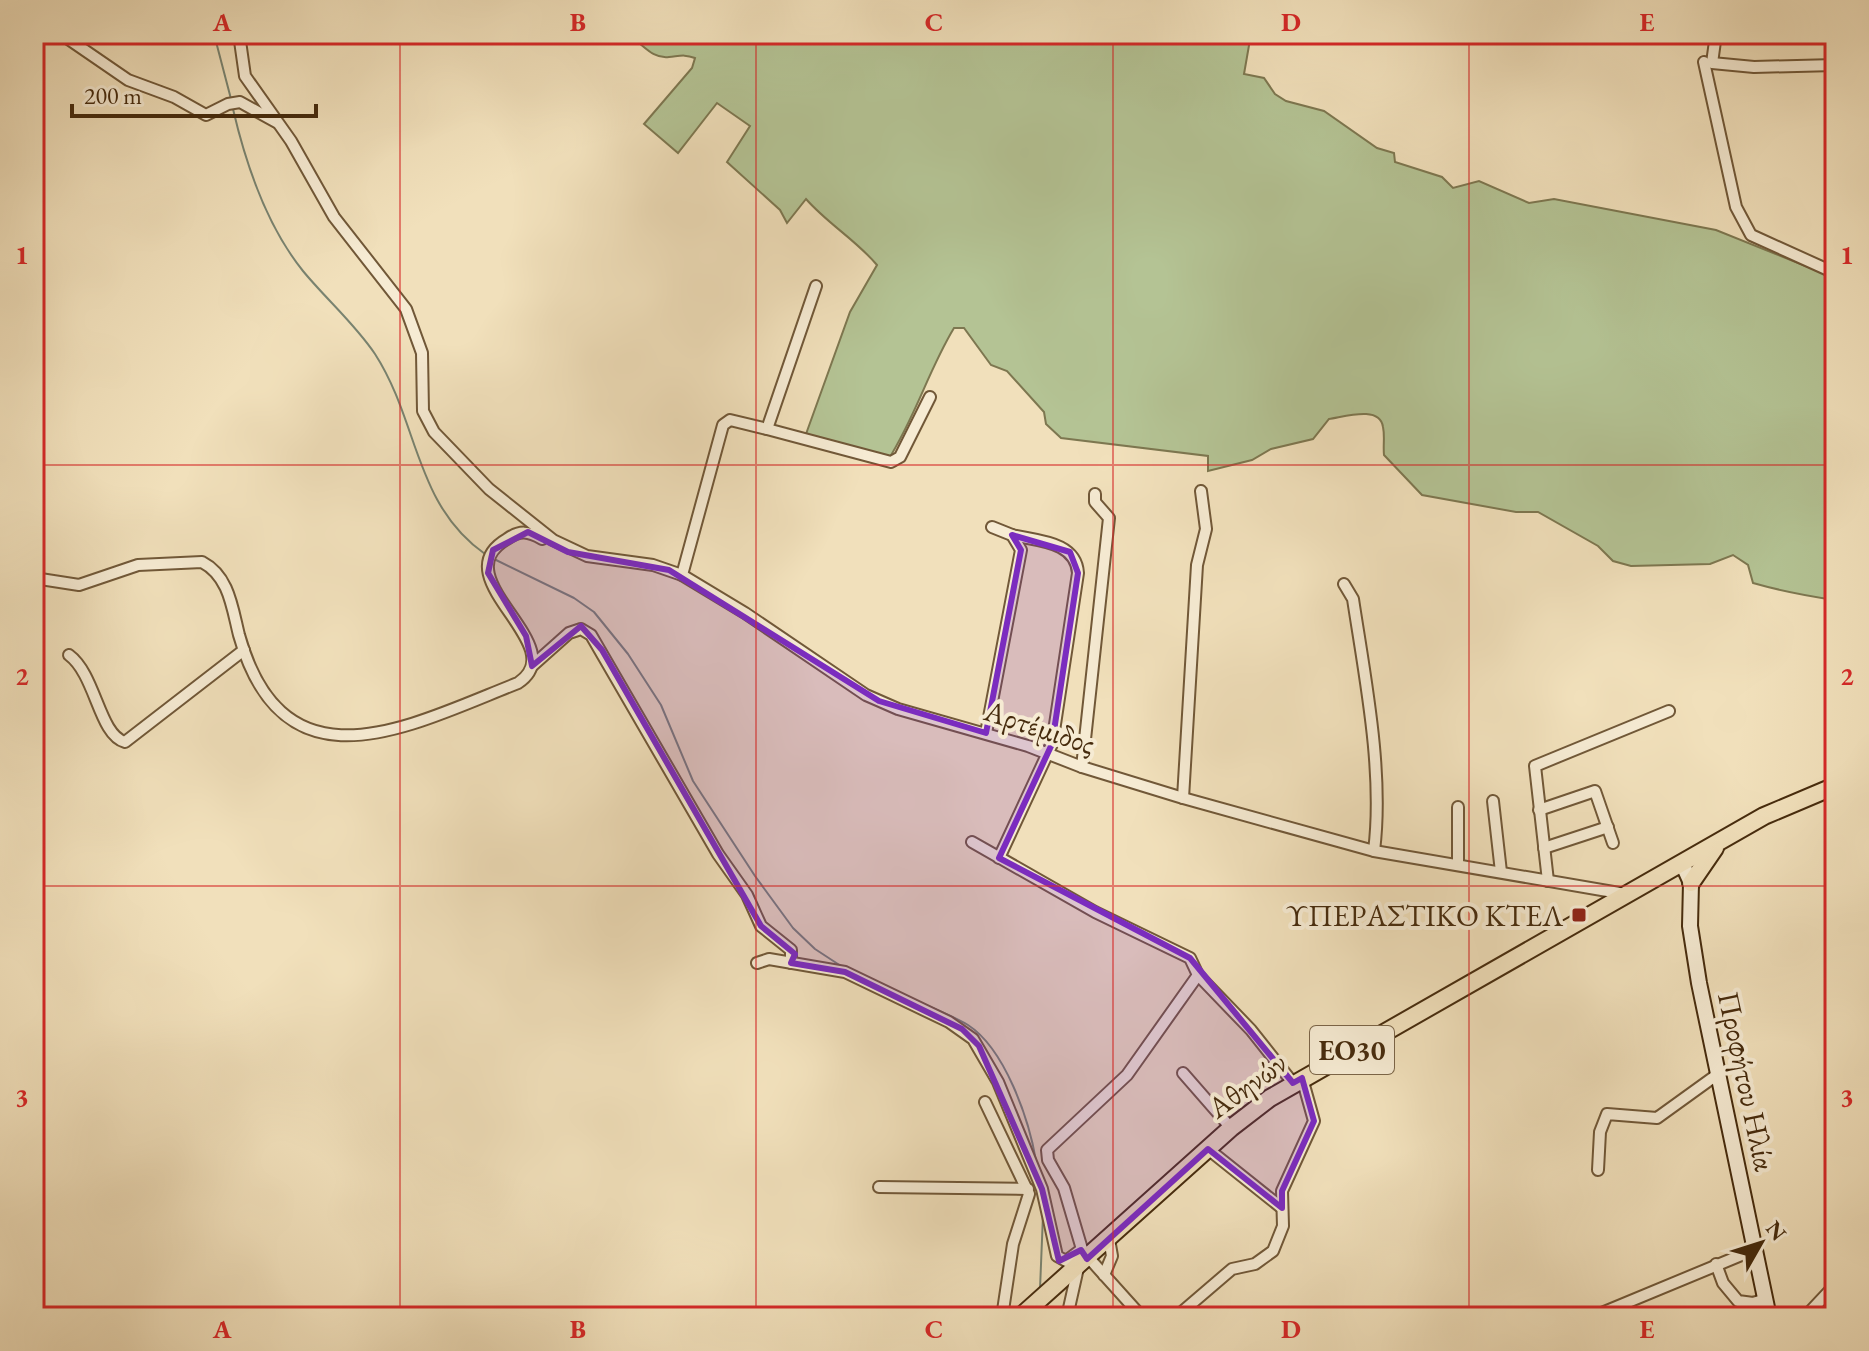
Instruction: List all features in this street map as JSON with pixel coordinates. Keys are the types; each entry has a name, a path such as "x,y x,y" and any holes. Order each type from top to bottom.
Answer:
{"main road":[{"name":"Αθηνών","path":"1020,1317 1231,1128 1297,1081 1780,808 1835,786"},
{"path":"1673,868 1687,883 1720,841"}],"street":[{"path":"34,37 41,34"},
{"path":"61,34 128,80 174,97 206,115 228,104 240,102 281,125"},
{"name":"Αρτέμιδος","path":"239,34 245,76 281,125 334,217 406,309 422,353 423,411 434,432 489,489 528,523 577,552 653,565 682,575 879,701 1183,798 1374,851 1625,894"},
{"path":"1716,34 1708,62 1733,194 1744,227 1751,235 1835,273"},
{"path":"1708,62 1754,67 1835,65"},
{"path":"767,429 816,286"},
{"path":"682,575 725,422 730,420 891,462 900,457 930,397"},
{"path":"1183,798 1197,565 1206,529 1201,491"},
{"path":"1082,767 1109,518 1096,504 1095,494"},
{"path":"992,527 1012,535 1058,545 1070,552 1077,563 1049,753 999,858"},
{"path":"532,666 526,636 504,605 488,573 489,555 501,542 524,532 577,552"},
{"path":"986,733 1021,550 1012,535"},
{"path":"34,578 79,585 138,565 202,562 216,570 225,586 256,681 278,711 313,731 344,736 382,732 426,719 518,683 569,633 581,629 591,635 718,854 747,895 761,926 791,950 791,963"},
{"path":"1344,584 1353,599 1372,726 1378,813 1374,851"},
{"path":"69,655 85,671 112,734 125,742 244,650"},
{"path":"1548,881 1534,772 1536,765 1669,711"},
{"path":"1539,810 1595,791 1613,843"},
{"path":"1493,801 1501,872"},
{"path":"1458,807 1458,865"},
{"path":"1544,848 1608,827"},
{"path":"972,842 1095,912 1190,958 1198,975 1297,1081 1314,1121 1282,1191 1283,1226 1273,1251 1255,1264 1232,1269 1176,1317"},
{"name":"Προφήτου Ηλία","path":"1687,883 1699,983 1769,1317"},
{"path":"757,963 769,959 845,972 949,1022 973,1039 998,1082 1042,1189 1057,1256 1066,1261 1084,1258 1142,1317"},
{"path":"1067,1317 1084,1258 1064,1188 1048,1160 1047,1150 1127,1075 1198,975"},
{"path":"1183,1073 1231,1128"},
{"path":"1598,1170 1601,1122 1607,1114 1657,1118 1718,1074"},
{"path":"985,1102 1028,1189 1028,1199 1013,1244 1002,1317"},
{"path":"1208,1149 1282,1208"},
{"path":"879,1187 1028,1189"},
{"path":"1104,1275 1112,1256 1109,1239"},
{"path":"1592,1317 1756,1249"},
{"path":"1716,1264 1723,1283 1738,1301 1753,1303 1766,1299"},
{"path":"1805,1317 1835,1285"}],"highlighted area":[{"path":"528,532 568,552 669,570 879,701 986,733 1021,550 1012,535 1070,552 1078,573 1052,744 999,858 1190,958 1293,1083 1302,1078 1314,1121 1282,1191 1282,1208 1208,1149 1087,1259 1081,1250 1059,1261 1042,1189 979,1046 962,1029 845,972 791,963 795,954 761,926 602,650 581,626 532,666 526,636 488,573 493,550"}],"green space":[{"path":"621,34 1251,34 1244,74 1264,78 1275,94 1286,101 1324,111 1377,148 1394,153 1395,162 1442,177 1453,188 1479,181 1529,203 1554,199 1716,230 1828,275 1835,280 1835,600 1753,583 1748,565 1733,555 1710,564 1631,566 1613,561 1598,546 1538,512 1516,512 1422,495 1384,455 1383,427 1380,420 1369,414 1329,419 1313,439 1271,449 1252,460 1208,471 1208,456 1061,438 1046,424 1044,412 1007,371 991,365 964,328 954,328 888,460 806,434 850,312 877,265 806,199 787,223 780,210 727,162 750,126 717,103 678,153 644,124 692,68 695,58 659,56 634,39 626,42 620,39"}],"waterway":[{"path":"214,34 231,99"},
{"path":"233,109 251,173 278,234 303,271 375,354 401,407 420,461 444,511 462,534 485,554"},
{"path":"494,559 574,598 594,612 628,654 661,705 693,781 755,876 793,928 815,949 844,968"},
{"path":"912,999 968,1025 993,1050 1021,1106 1036,1161"},
{"path":"1040,1289 1043,1215"}],"place":[{"name":"ΥΠΕΡΑΣΤΙΚΟ ΚΤΕΛ","path":"1579,915"}]}
